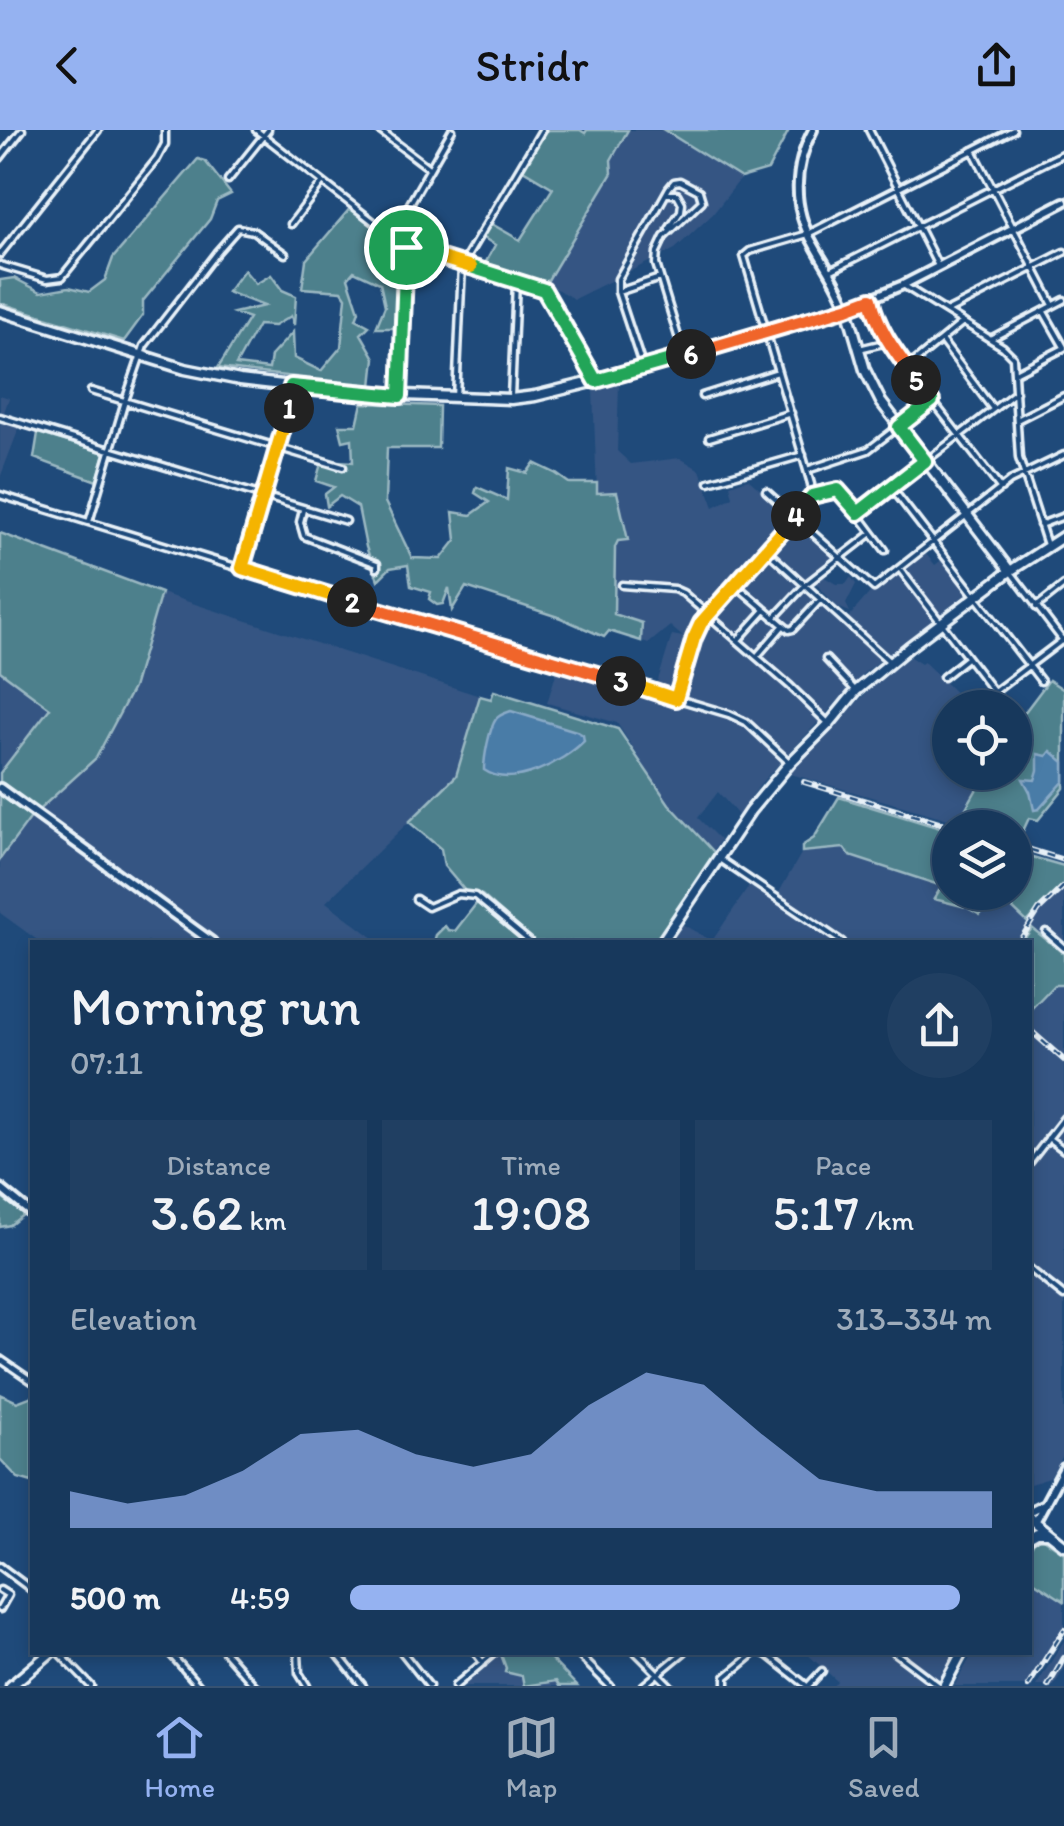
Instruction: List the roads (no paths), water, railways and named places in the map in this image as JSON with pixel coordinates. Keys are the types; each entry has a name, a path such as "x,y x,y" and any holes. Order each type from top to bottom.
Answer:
{"main road":[{"path":"0,311 201,373 400,396 511,399 596,381 847,308 870,382 881,402 1010,571"},
{"path":"663,940 749,813 856,691 1010,571 1064,536"},
{"path":"1032,1525 1064,1545"},
{"path":"1032,1526 1037,1533 1048,1533"},
{"path":"11,1686 50,1655"},
{"path":"942,1686 960,1655"}],"street":[{"path":"0,158 22,130"},
{"path":"0,254 98,130"},
{"path":"0,264 47,279 62,277 157,159 165,144 165,130"},
{"path":"256,130 406,247 544,290 596,381"},
{"path":"228,180 268,130"},
{"path":"379,130 429,168"},
{"path":"400,396 408,207 452,130"},
{"path":"456,398 462,265 542,130"},
{"path":"813,130 801,156 798,205 808,234 839,285 847,308 904,285 1064,202"},
{"path":"869,130 938,266"},
{"path":"812,496 744,256 808,234 1013,130"},
{"path":"974,150 1053,305"},
{"path":"831,270 1064,153"},
{"path":"643,368 618,292 618,275 666,194 674,182 680,181 700,192 702,200 665,236"},
{"path":"291,224 322,183"},
{"path":"666,194 679,196 682,207 656,261 684,356"},
{"path":"88,522 124,401 148,339 238,228 254,231 285,254"},
{"path":"946,312 1064,252"},
{"path":"618,292 660,278"},
{"path":"511,399 516,282"},
{"path":"904,285 990,338 1013,357 1019,458 1047,546"},
{"path":"871,299 888,342 1001,489"},
{"path":"990,338 1064,300"},
{"path":"1016,372 1064,347 1043,310"},
{"path":"907,368 963,322"},
{"path":"942,340 993,409"},
{"path":"859,349 888,342"},
{"path":"702,396 778,372"},
{"path":"242,568 288,415 291,386"},
{"path":"91,391 343,467"},
{"path":"858,513 1016,392"},
{"path":"1017,420 1064,396"},
{"path":"807,470 868,450 932,401"},
{"path":"709,438 790,413"},
{"path":"0,417 346,520"},
{"path":"709,482 803,455"},
{"path":"766,491 874,588 1001,489 1064,455"},
{"path":"891,487 1041,681"},
{"path":"676,699 694,638 708,614 812,496 840,490 885,550"},
{"path":"0,494 739,718 790,763"},
{"path":"304,508 300,522 304,536 377,564 376,568"},
{"path":"1040,525 1064,516"},
{"path":"774,618 806,585 872,533"},
{"path":"766,550 890,662"},
{"path":"899,568 993,690"},
{"path":"995,690 1063,640 1010,571"},
{"path":"735,584 793,630 821,599"},
{"path":"622,585 683,593 828,724"},
{"path":"1036,607 1064,585"},
{"path":"738,640 765,610"},
{"path":"757,656 784,625"},
{"path":"943,677 967,658"},
{"path":"826,659 856,691"},
{"path":"0,788 209,940"},
{"path":"718,858 839,940"},
{"path":"416,898 428,907 458,894 475,896 528,940"},
{"path":"1046,932 1064,948"},
{"path":"1032,1159 1064,1118"},
{"path":"1048,1138 1064,1150"},
{"path":"0,1188 30,1212"},
{"path":"1032,1271 1064,1296"},
{"path":"0,1360 30,1380"},
{"path":"1032,1522 1064,1468"},
{"path":"1045,1503 1048,1533"},
{"path":"0,1566 30,1588"},
{"path":"0,1590 8,1595 0,1609"},
{"path":"57,1655 91,1686"},
{"path":"172,1655 199,1686"},
{"path":"228,1655 255,1686"},
{"path":"298,1655 299,1673 307,1686"},
{"path":"338,1655 363,1686"},
{"path":"404,1655 429,1686"},
{"path":"477,1655 483,1663"},
{"path":"455,1686 492,1655"},
{"path":"579,1655 610,1686"},
{"path":"639,1655 670,1686"},
{"path":"643,1686 680,1655"},
{"path":"726,1686 726,1677 755,1655"},
{"path":"769,1655 808,1686 822,1671"},
{"path":"898,1655 942,1686"}],"railway":[{"path":"804,782 932,821"},
{"path":"1032,850 1064,860"},
{"path":"1020,940 1039,910 1064,886"},
{"path":"1032,1032 1064,1060"},
{"path":"1028,1686 1064,1630"},
{"path":"1048,1686 1064,1658"}]}
